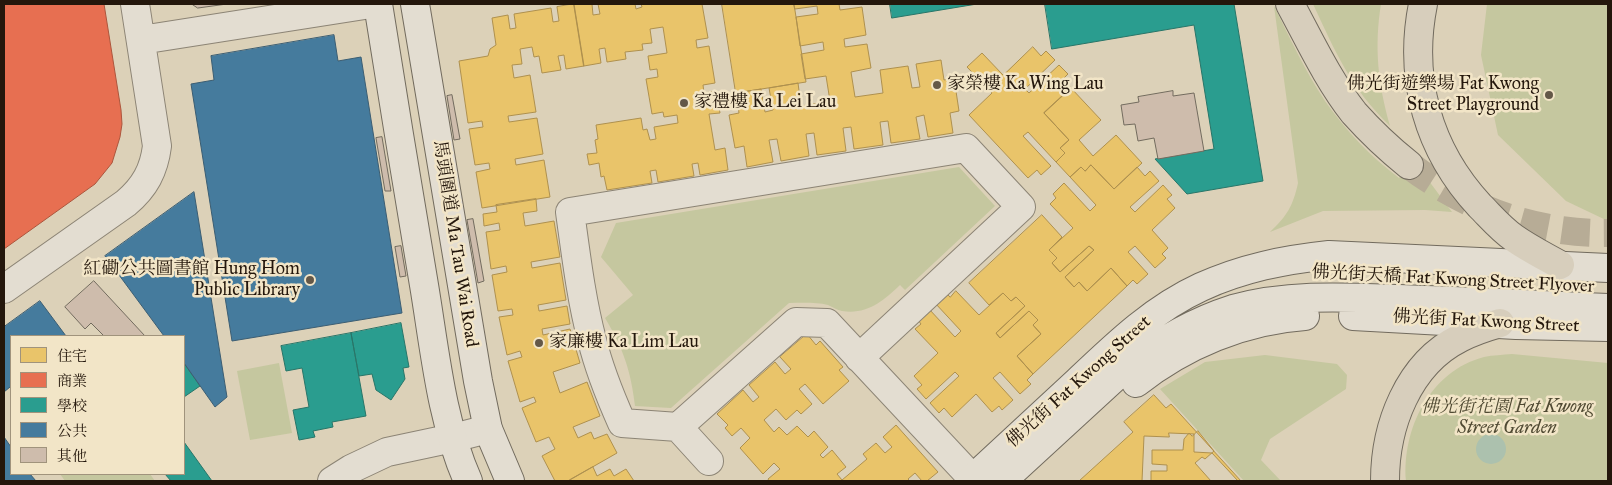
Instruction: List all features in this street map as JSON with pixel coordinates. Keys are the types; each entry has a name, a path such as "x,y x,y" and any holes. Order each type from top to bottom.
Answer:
{"main road":[{"path":"1290,4 1324,68 1353,111 1383,143 1410,165"},
{"path":"1423,4 1418,41 1420,83 1432,133 1442,153 1456,176 1495,222 1513,237 1560,265"},
{"path":"1385,481 1387,449 1391,431 1402,402 1418,374 1435,355 1458,338 1500,324"}],"street":[{"path":"4,289 126,203 140,189 151,172 157,146 135,4"},
{"path":"141,40 371,4"},
{"name":"馬頭圍道 Ma Tau Wai Road","path":"378,4 436,361 453,438 468,481"},
{"name":"馬頭圍道 Ma Tau Wai Road","path":"421,9 471,344 488,429 510,481"},
{"path":"708,461 678,427 622,423 605,383 592,340 583,297 570,212 966,148 1021,207 859,358"},
{"name":"佛光街 Fat Kwong Street","path":"974,481 1131,332 1164,307 1200,287 1241,271 1285,260 1329,255 1608,268"},
{"name":"佛光街天橋 Fat Kwong Street Flyover","path":"974,481 1118,351 1136,337 1188,304 1215,292 1278,275 1321,271 1438,288 1608,308"},
{"name":"佛光街天橋 Fat Kwong Street Flyover","path":"1002,481 1124,370 1164,340 1187,327 1234,309 1286,299 1438,288 1608,287"},
{"name":"佛光街 Fat Kwong Street","path":"1028,481 1119,397 1149,373 1182,352 1216,336 1253,325 1290,317 1328,314 1500,324 1608,327"},
{"path":"678,427 796,322 827,323 974,481"},
{"path":"332,481 350,469 387,452 488,429"}],"green space":[{"path":"1313,4 1381,4 1378,65 1390,126 1364,97 1345,69"},
{"name":"佛光街遊樂場 Fat Kwong Street Playground","path":"1487,4 1608,4 1608,221 1566,201 1498,135 1481,55"},
{"path":"1274,6 1318,90 1350,133 1368,152 1399,178 1415,158 1426,177 1452,212 1425,210 1323,211 1270,232 1281,221 1288,210 1298,183"},
{"path":"959,167 995,206 905,290 900,285 874,306 851,312 819,303 789,303 671,408 635,406 625,360 617,339 605,318 633,295 601,257 616,223"},
{"name":"佛光街花園 Fat Kwong Street Garden","path":"1512,354 1608,363 1608,481 1406,481 1406,461 1409,442 1423,405 1435,389 1448,375 1465,364 1484,357"},
{"path":"1265,355 1337,364 1347,375 1346,389 1270,439 1261,460 1281,481 1244,481 1160,389 1205,362"},
{"path":"279,363 292,433 250,440 237,371"},
{"path":"61,475 151,475 155,481 65,481"}],"shaded area":[{"path":"1491,434 1497,435 1505,443 1505,455 1497,463 1491,464 1485,463 1477,455 1476,449 1477,443 1485,435"}],"building: 住宅":[{"path":"32,4 81,4 81,8 34,16"},
{"path":"574,4 584,66 566,69 564,55 558,56 561,70 542,73 539,56 534,57 532,47 520,49 522,64 512,65 514,78 530,75 536,112 508,116 509,122 537,118 543,154 515,159 516,165 544,160 550,197 482,208 476,172 490,169 489,163 475,165 469,129 483,127 482,121 468,123 459,61 488,56 490,49 496,45 492,18 508,15 510,29 516,28 514,14 551,8 553,22 559,21 557,7"},
{"name":"家禮樓 Ka Lei Lau","path":"574,4 592,4 593,15 600,14 598,4 635,4 636,9 642,7 641,4 702,4 708,38 696,40 697,48 709,46 715,83 703,85 704,93 716,91 720,113 709,114 715,150 725,148 728,170 700,175 698,163 692,164 694,176 658,182 656,170 650,171 652,183 607,190 604,176 601,177 599,163 589,165 587,154 597,153 595,140 598,139 596,125 641,118 643,130 647,129 650,140 656,139 654,127 678,123 677,115 664,117 663,112 652,114 646,79 658,77 657,69 650,70 648,56 667,53 663,27 650,29 652,43 642,44 643,50 625,52 626,59 607,62 605,48 599,49 601,63 584,66"},
{"path":"722,4 794,4 806,82 736,93"},
{"name":"家榮樓 Ka Wing Lau","path":"794,4 839,4 840,10 862,7 866,35 844,39 845,47 867,44 871,68 851,72 855,97 883,93 880,70 908,66 912,88 920,87 916,64 941,60 944,80 954,78 959,111 950,113 953,133 928,137 924,115 916,117 920,139 891,143 888,121 880,122 883,145 854,149 851,127 843,128 846,151 817,155 814,133 806,134 809,156 781,161 777,139 769,140 773,162 747,167 744,146 735,148 729,115 739,113 736,93 761,89 765,112 773,110 769,88 798,83 801,106 830,101 826,76 805,79 801,54 824,50 823,42 800,46 796,17 818,14 817,6 795,9"},
{"path":"83,18 86,38 75,40 76,48 102,43 105,64 97,65 98,73 106,72 109,92 83,96 85,105 97,103 99,123 53,130 50,110 63,108 61,100 34,104 31,84 39,82 38,75 30,76 27,55 54,51 52,43 39,45 36,25"},
{"path":"1033,47 1041,56 1046,51 1055,60 1025,89 1029,93 1059,65 1068,74 1063,79 1071,88 1044,113 1069,140 1060,148 1065,153 1056,162 1028,132 1023,136 1051,166 1041,175 1037,170 1028,178 969,115 992,93 967,67 982,53 1003,75"},
{"path":"1071,88 1101,120 1079,140 1093,156 1116,135 1142,163 1114,189 1091,165 1085,171 1081,167 1070,177 1056,162 1065,153 1060,148 1069,140 1044,113"},
{"path":"1091,165 1114,189 1137,167 1145,176 1150,171 1159,181 1130,207 1135,212 1163,185 1172,195 1167,199 1175,208 1152,230 1168,248 1162,254 1166,258 1155,268 1135,246 1128,252 1148,274 1137,284 1133,280 1127,286 1111,268 1087,291 1079,282 1074,287 1065,277 1094,250 1089,246 1060,272 1052,263 1057,258 1049,250 1073,228 1050,204 1056,198 1053,194 1064,183 1090,211 1096,205 1070,177 1081,167 1085,171"},
{"path":"14,167 18,188 9,189 11,197 19,195 22,216 4,219 4,169"},
{"name":"家廉樓 Ka Lim Lau","path":"536,199 537,211 523,213 525,226 554,221 560,257 531,262 532,268 560,263 566,300 538,305 539,311 567,306 570,324 542,329 543,335 570,329 580,363 553,372 560,393 587,382 600,416 573,427 578,438 591,432 594,439 607,434 617,453 568,481 555,481 542,456 555,449 549,437 536,442 522,408 536,402 534,397 520,402 508,361 522,357 520,351 507,355 499,317 513,315 512,309 498,311 492,275 507,272 506,266 491,269 486,232 500,230 499,223 484,226 483,214 497,212 496,205"},
{"path":"1042,215 1062,237 1049,250 1057,258 1052,263 1060,272 1089,246 1094,250 1065,277 1074,287 1079,282 1087,291 1111,268 1127,286 1033,374 1017,356 1041,334 1033,325 1038,320 1029,311 1000,338 996,333 1025,306 1016,297 1011,301 1003,293 989,305 969,283"},
{"path":"956,291 979,315 1003,293 1011,301 1016,297 1025,306 996,333 1000,338 1029,311 1038,320 1033,325 1041,334 1017,356 1033,374 1027,380 1031,384 1020,394 1000,372 993,378 1013,400 1002,410 999,406 992,412 976,394 952,417 944,408 939,413 930,403 959,376 955,372 926,399 917,389 922,385 914,376 938,353 915,329 921,324 918,320 929,309 955,337 961,331 935,303 946,293 950,297"},
{"path":"807,334 816,345 820,341 843,367 839,370 849,381 823,404 805,384 799,389 812,404 801,414 797,410 786,420 776,409 764,420 774,432 779,427 787,435 797,426 808,437 814,431 828,447 820,455 823,458 832,450 846,467 837,474 842,480 867,459 863,454 876,443 885,453 892,447 883,437 896,425 938,472 927,481 922,481 915,473 908,479 910,481 769,481 768,479 780,469 774,463 763,474 740,448 750,438 741,428 732,436 725,428 728,425 717,414 743,390 753,402 759,397 749,385 775,362 785,374 791,369 780,357"},
{"path":"1154,395 1166,408 1171,404 1241,481 1079,481 1133,432 1124,422"},
{"path":"1198,431 1214,451 1205,459 1202,457 1195,463 1211,481 1151,481 1151,471 1167,471 1167,465 1152,464 1152,450 1183,450 1184,439 1189,433 1192,436"},
{"path":"1169,433 1194,434 1194,452 1212,453 1238,481 1142,481 1144,436 1169,437"},
{"path":"593,467 597,476 610,469 614,476 626,469 634,481 570,480"}],"building: 商業":[{"path":"4,4 104,4 122,124 112,163 95,184 4,249"}],"building: 學校":[{"path":"890,4 977,4 892,18"},
{"path":"1045,4 1234,4 1263,181 1187,194 1155,159 1214,149 1194,25 1052,49"},
{"path":"401,323 409,367 403,368 405,379 391,400 376,390 372,374 359,376 351,333"},
{"path":"351,333 366,416 332,422 333,427 313,431 315,437 299,440 293,410 309,407 302,368 286,371 281,346"},
{"path":"185,364 200,386 185,396"},
{"path":"185,443 212,481 171,481 166,475 185,475"}],"building: 公共":[{"path":"334,35 338,61 361,57 402,313 232,341 191,84 214,80 211,56"},
{"path":"194,192 227,397 215,407 185,364 185,335 163,335 105,256"},
{"path":"40,301 65,335 10,335 10,387 4,392 4,327"},
{"path":"4,437 10,446 10,475 31,475 36,481 4,481"}],"building: 其他":[{"path":"192,4 227,4 198,8"},
{"path":"1173,91 1173,96 1194,93 1204,151 1158,159 1154,138 1138,141 1135,124 1124,125 1121,105 1139,102 1138,97"},
{"path":"452,95 460,139 454,140 447,96"},
{"path":"382,137 391,191 385,191 376,138"},
{"path":"473,219 484,281 478,283 467,220"},
{"path":"401,246 406,276 400,277 395,247"},
{"path":"94,281 144,335 103,335 91,323 85,329 65,307"}],"tunnel":[{"path":"1409,165 1431,181 1454,194 1503,216 1555,229 1608,233"}],"place":[{"name":"家榮樓 Ka Wing Lau","path":"937,85"},
{"name":"佛光街遊樂場 Fat Kwong Street Playground","path":"1549,95"},
{"name":"家禮樓 Ka Lei Lau","path":"684,103"},
{"name":"紅磡公共圖書館 Hung Hom Public Library","path":"310,280"},
{"name":"家廉樓 Ka Lim Lau","path":"539,343"}]}
